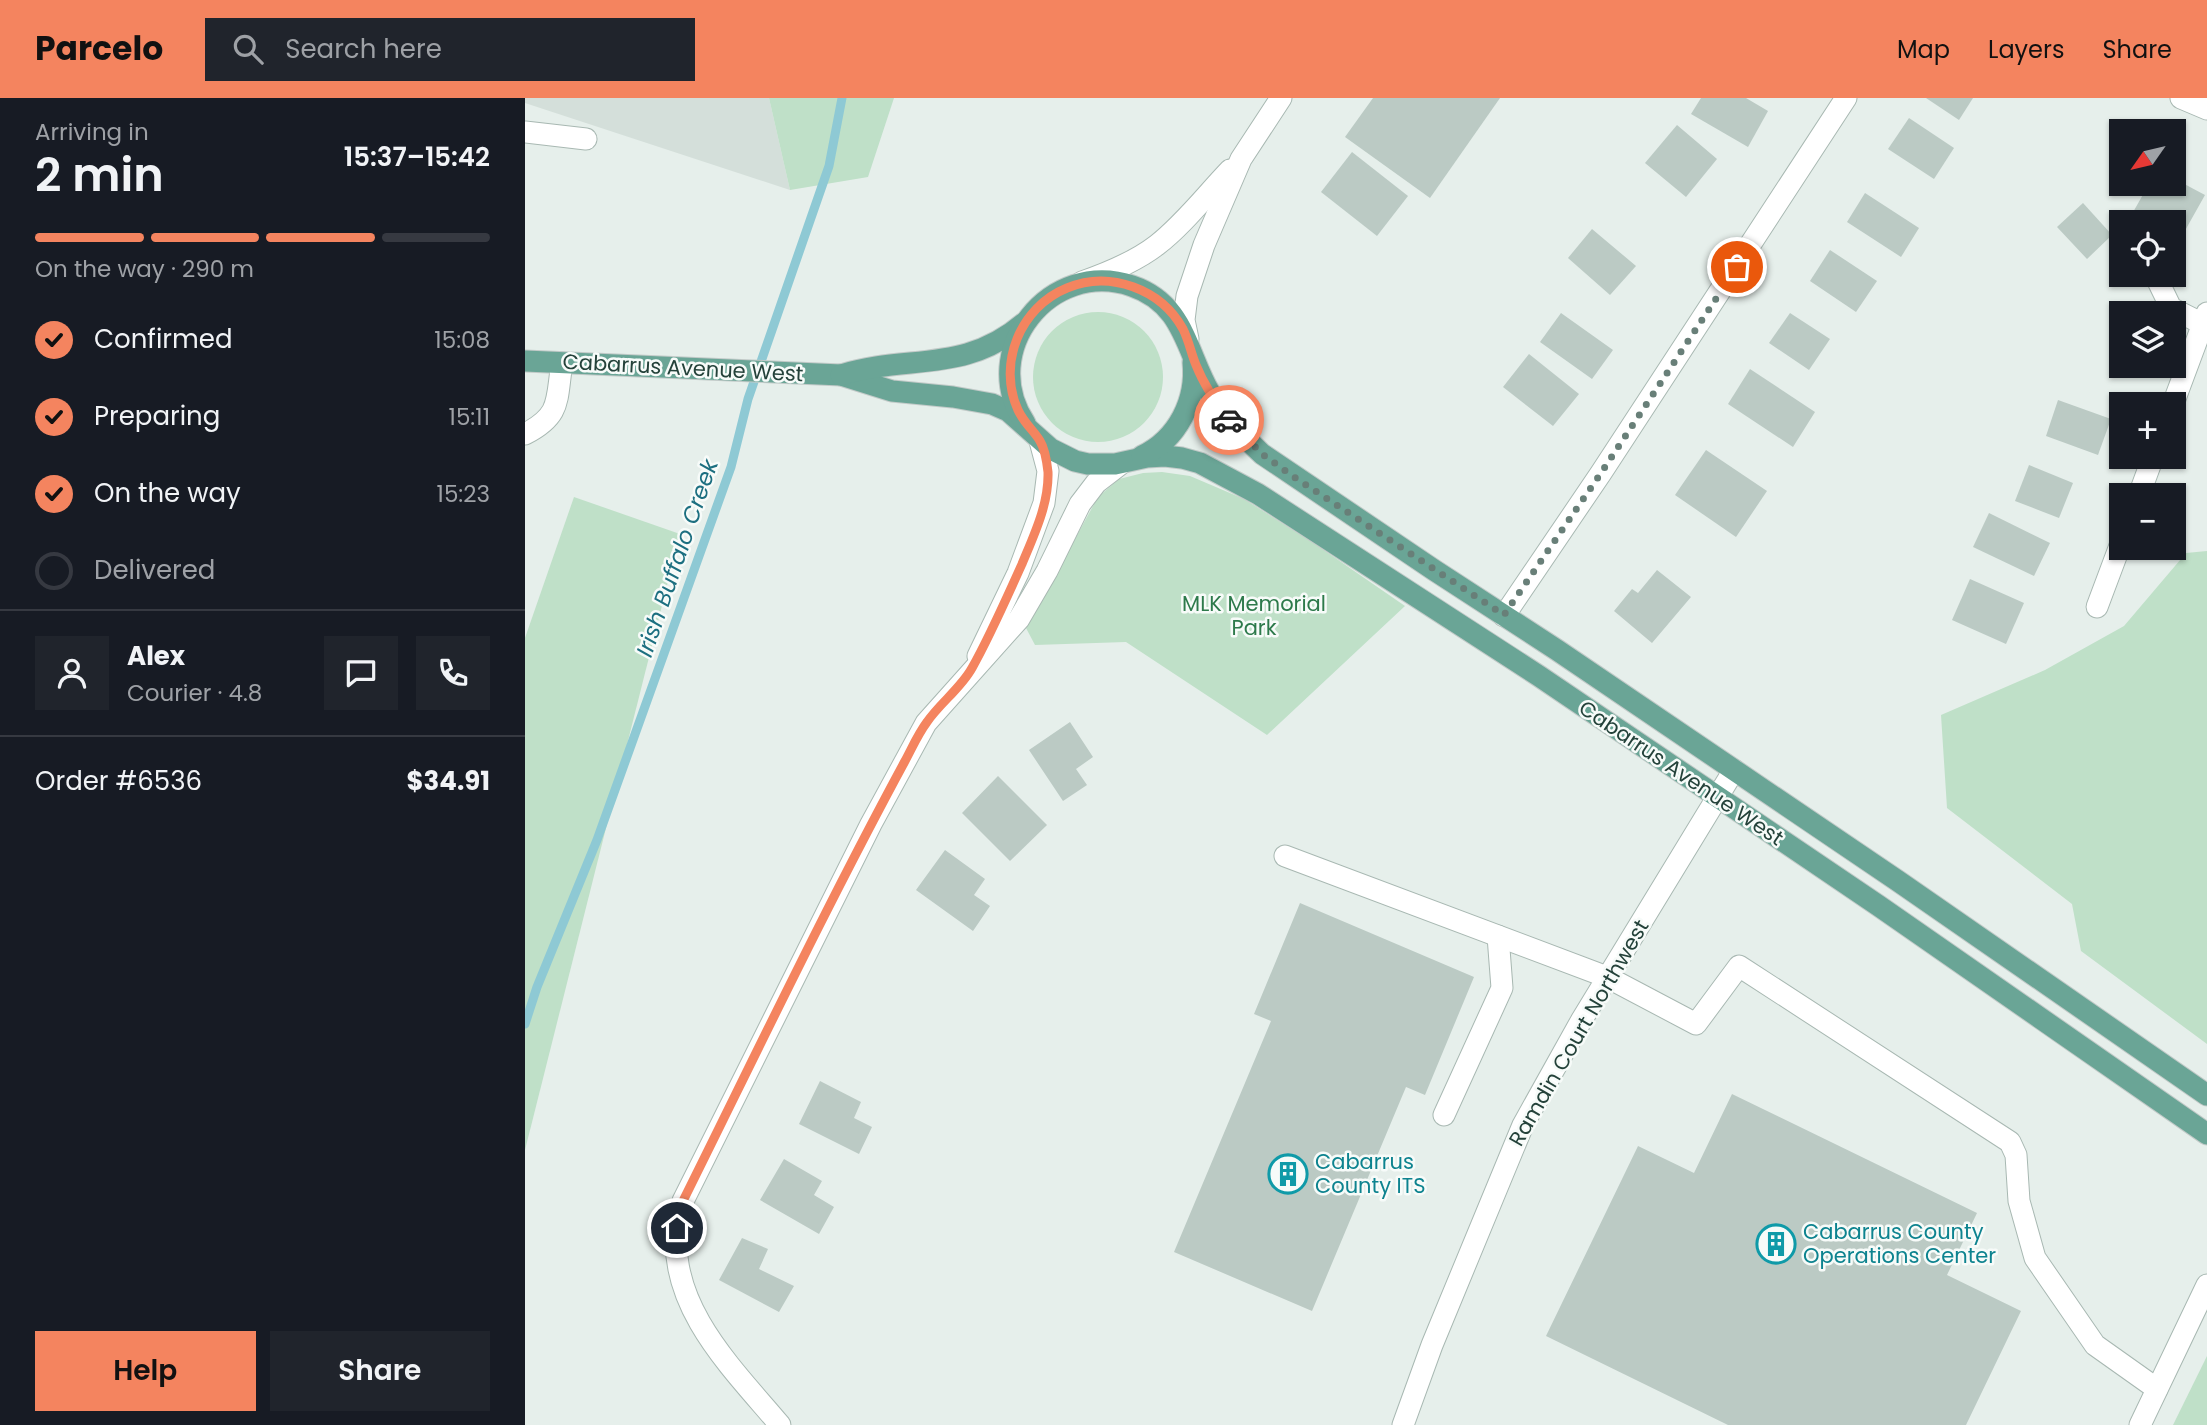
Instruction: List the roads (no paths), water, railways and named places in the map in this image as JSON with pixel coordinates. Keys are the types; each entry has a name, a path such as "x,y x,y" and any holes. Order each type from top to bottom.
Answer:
{"main road":[{"name":"Cabarrus Avenue West","path":"841,376 870,368 930,363 960,357 991,346 1025,323 1044,301 1069,287 1107,281 1145,292 1175,317 1190,346 1199,372 1223,412 1262,454 2009,957 2207,1095"},
{"name":"Cabarrus Avenue West","path":"1025,323 1013,349 1010,378 1016,406 1035,436"},
{"path":"1129,461 1147,454 1168,438 1183,416 1192,392 1194,366 1190,346"},
{"name":"Cabarrus Avenue West","path":"525,361 841,376 893,391 992,404 1008,411 1051,449 1075,461 1102,465 1165,456 1190,460 1258,494 1539,676 1717,799 1879,906 2207,1134"}],"street":[{"path":"1190,346 1184,320 1190,282 1206,238 1241,159 1281,98"},
{"path":"1504,615 1601,473 1846,98"},
{"path":"2181,98 2207,109"},
{"path":"525,132 586,139"},
{"path":"1069,287 1114,270 1150,250 1179,225 1241,159"},
{"path":"2161,287 2171,308 2205,318 2177,392"},
{"path":"525,434 547,421 554,412 562,363"},
{"path":"971,670 1018,573 1044,503 1048,471 1035,436"},
{"path":"780,1425 717,1349 682,1284 678,1264 677,1228 683,1201 877,813 926,723 1024,611 1087,494 1129,461"},
{"path":"2097,607 2115,560"},
{"name":"Ramdin Court Northwest","path":"1403,1425 1432,1345 1516,1138 1607,977 1734,771"},
{"path":"1285,856 1607,977 1696,1024 1739,966 2010,1142 2016,1155 2019,1201 2035,1258 2095,1345 2157,1389"},
{"path":"1444,1115 1502,988 1498,936"},
{"path":"2140,1425 2207,1285"}],"waterway":[{"name":"Irish Buffalo Creek","path":"525,1024 537,987 597,840 731,467 748,399 829,166 842,98"}],"place":[{"name":"Cabarrus County ITS","path":"1288,1174"},
{"name":"Cabarrus County Operations Center","path":"1776,1244"}],"park label":[{"name":"MLK Memorial Park","path":"1254,616"}]}
